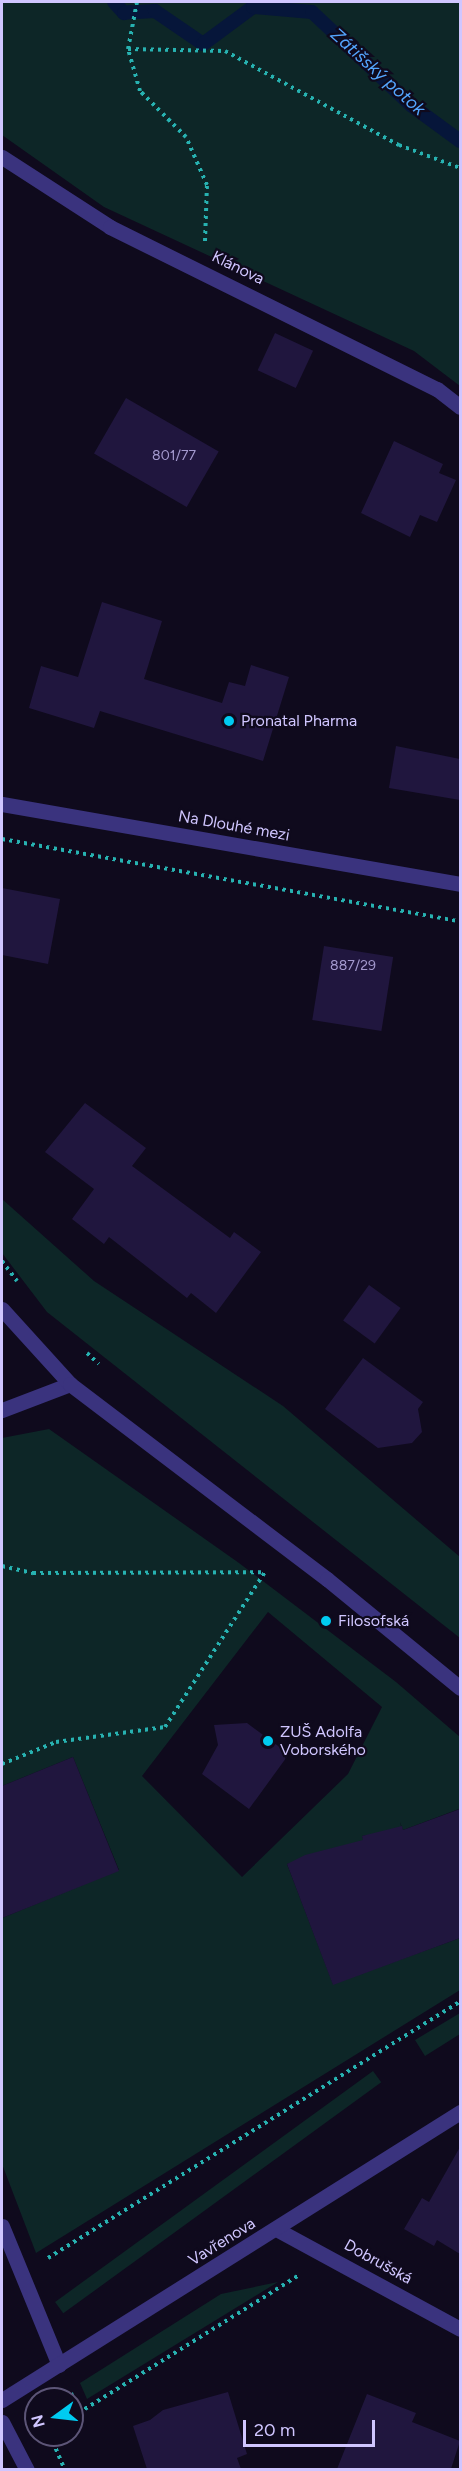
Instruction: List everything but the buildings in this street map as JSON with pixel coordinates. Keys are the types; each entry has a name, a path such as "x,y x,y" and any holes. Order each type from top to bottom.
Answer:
{"street":[{"name":"Klánova","path":"2,157 110,227 205,271 437,389 460,407"},
{"name":"Na Dlouhé mezi","path":"2,804 460,884"},
{"path":"2,1309 70,1384 327,1579 460,1688"},
{"path":"2,1410 70,1384"},
{"name":"Vavřenova","path":"2,2400 460,2112"},
{"path":"2,2226 20,2276 58,2365"},
{"name":"Dobrušská","path":"276,2229 331,2256 460,2329"},
{"path":"2,2422 27,2469"}],"path":[{"path":"137,2 128,50 140,91 186,137 207,185 205,271"},
{"path":"128,50 225,51 399,145 460,168"},
{"path":"2,839 460,921"},
{"path":"2,1566 33,1573 266,1572 165,1727 56,1742 2,1764"},
{"path":"20,2276 460,2002"},
{"path":"84,2410 331,2256"},
{"path":"55,2447 65,2469"}],"green space":[{"path":"2,2 460,2 460,386 414,351 104,207 2,135"},
{"path":"2,1199 94,1281 283,1406 460,1557 460,1638 47,1312 2,1253"},
{"path":"49,1429 239,1563 396,1682 460,1737 460,1813 459,1809 403,1830 400,1822 402,1830 362,1836 365,1844 287,1864 333,1984 460,1938 460,1990 36,2253 2,2164 2,1918 119,1870 73,1757 2,1786 2,1438","holes":["268,1612 382,1707 348,1774 242,1877 142,1776"]},
{"path":"460,2013 460,2034 425,2056 415,2040"},
{"path":"373,2071 381,2082 63,2313 55,2302"},
{"path":"278,2282 87,2399 84,2387 80,2383 221,2294"}],"waterway":[{"name":"Zátišský potok","path":"114,2 124,13 131,12"},
{"name":"Zátišský potok","path":"137,12 155,11 203,44 253,7 312,12 411,105 460,141"}],"place":[{"name":"Pronatal Pharma","path":"229,721"},
{"name":"Filosofská","path":"326,1621"},
{"name":"ZUŠ Adolfa Voborského","path":"268,1741"}]}
